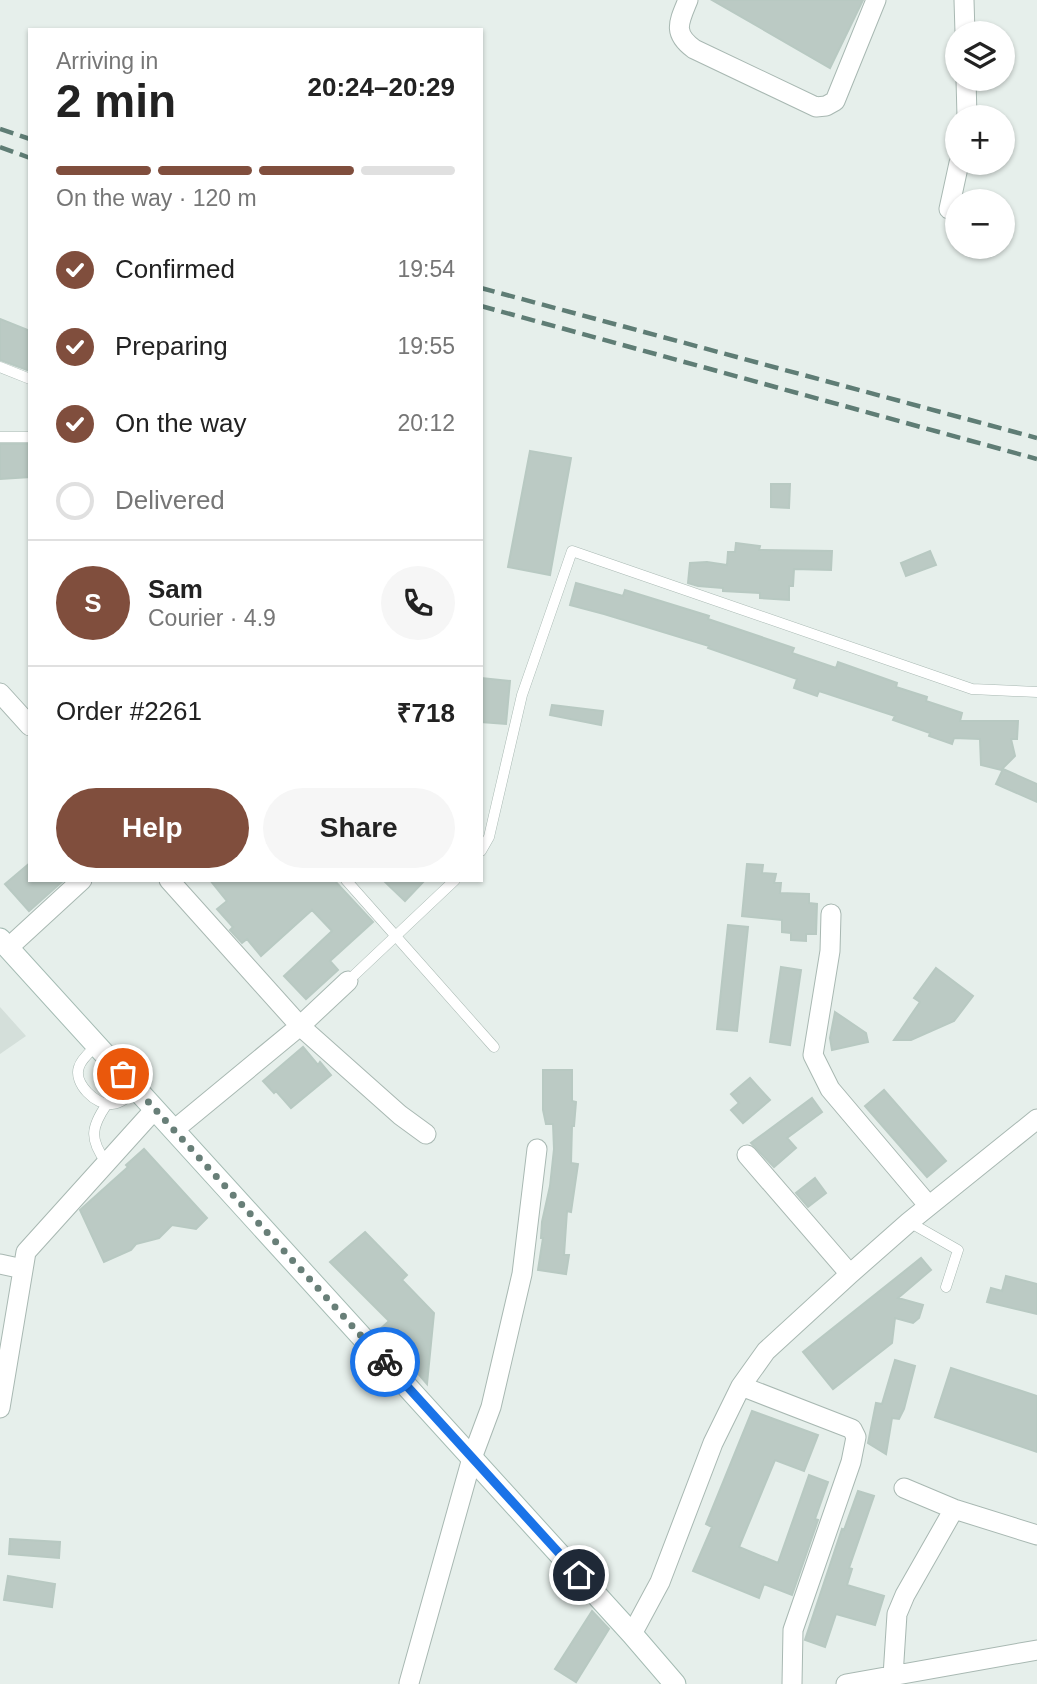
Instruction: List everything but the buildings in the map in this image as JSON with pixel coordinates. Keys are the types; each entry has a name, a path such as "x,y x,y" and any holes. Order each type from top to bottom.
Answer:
{"main road":[{"path":"4,944 675,1684"}],"street":[{"path":"688,0 680,21 683,40 694,49 816,107 835,101 876,0"},
{"path":"964,0 965,21"},
{"path":"0,693 28,724"},
{"path":"4,944 80,882"},
{"path":"171,882 300,1027 400,1115 426,1134"},
{"path":"831,914 830,951 813,1055 830,1089 929,1206"},
{"path":"174,1130 300,1027 348,981"},
{"path":"0,1408 26,1252 155,1109"},
{"path":"632,1634 660,1582 713,1443 741,1386 766,1351 909,1222 1037,1119"},
{"path":"409,1683 472,1458 491,1407 522,1274 537,1149"},
{"path":"747,1155 850,1274"},
{"path":"0,1264 23,1269"},
{"path":"741,1386 852,1429 856,1437 851,1462 793,1630 792,1684"},
{"path":"904,1488 954,1509 1037,1535"},
{"path":"893,1676 897,1614 954,1509"},
{"path":"846,1684 1037,1650"}],"lane":[{"path":"0,367 28,378"},
{"path":"0,437 28,437"},
{"path":"483,848 489,838 522,695 572,551 972,690 1037,692"},
{"path":"348,882 494,1048"},
{"path":"348,981 453,882"},
{"path":"97,1045 81,1063 78,1078 81,1085 107,1104 122,1101 136,1088"},
{"path":"106,1163 96,1149 93,1135 96,1123 107,1104"},
{"path":"909,1222 958,1250 946,1287"}],"shaded area":[{"path":"0,1007 26,1036 0,1054"}],"railway":[{"path":"0,129 28,138"},
{"path":"0,147 28,157"},
{"path":"483,289 1037,438"},
{"path":"483,307 1037,459"}],"way so far":[{"path":"123,1074 385,1362"}],"route":[{"path":"385,1362 579,1575"}]}
